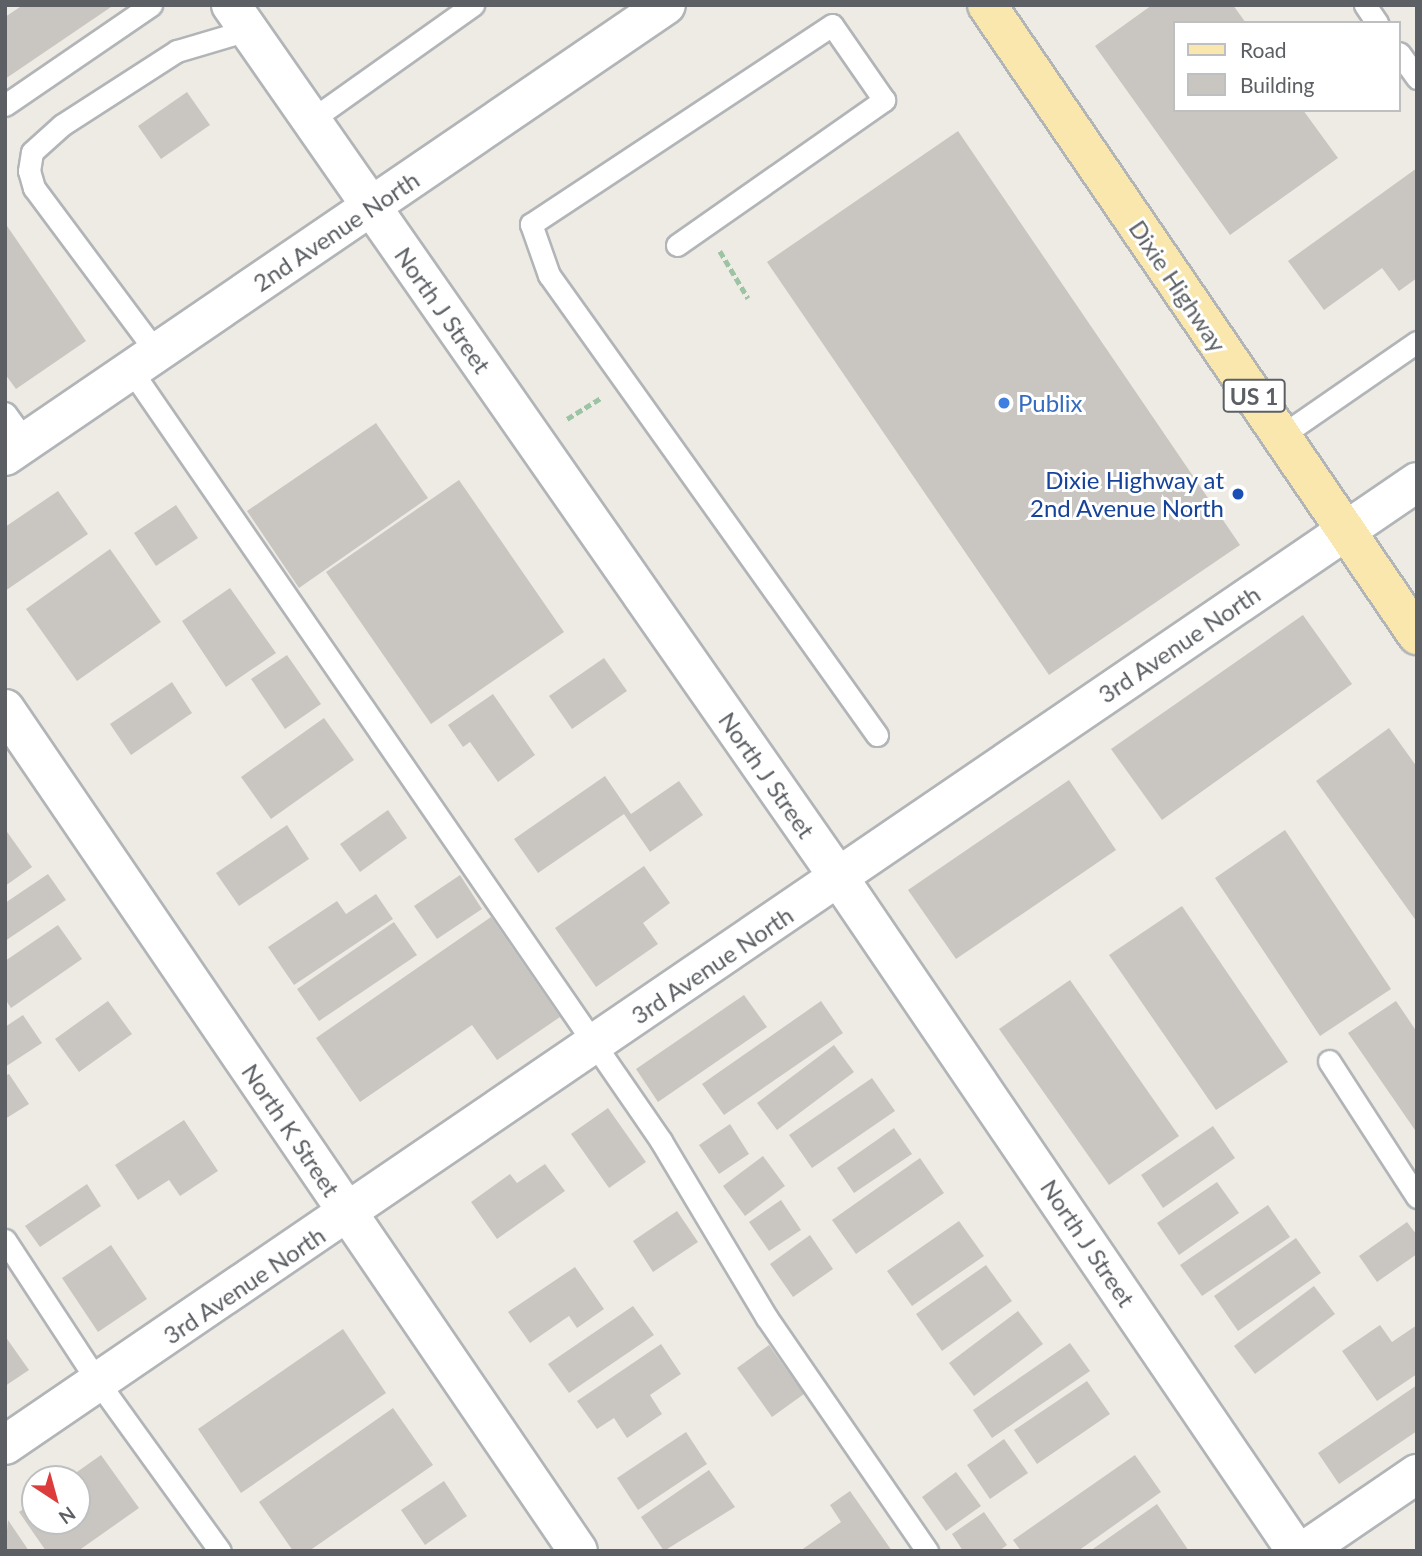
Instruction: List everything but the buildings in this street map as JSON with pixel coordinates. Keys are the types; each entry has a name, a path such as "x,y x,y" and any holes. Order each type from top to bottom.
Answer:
{"main road":[{"name":"Dixie Highway","path":"987,5 1417,635"}],"street":[{"name":"2nd Avenue North","path":"12,437 144,361 662,6"},
{"name":"North J Street","path":"240,17 839,878 1297,1551"},
{"name":"3rd Avenue North","path":"5,1445 1417,482"},
{"name":"North K Street","path":"5,709 578,1551"},
{"path":"1304,1551 1417,1474"}],"lane":[{"path":"5,104 151,5"},
{"path":"311,120 472,5"},
{"path":"1365,5 1376,21"},
{"path":"240,17 177,51 42,140 29,171 34,188 65,229 144,361 594,1045 661,1142 767,1318 927,1551"},
{"path":"677,245 884,100 832,24 531,224 548,275 877,735"},
{"path":"1401,56 1417,78"},
{"path":"1281,436 1417,342"},
{"path":"1329,1061 1416,1192"},
{"path":"5,1240 98,1382 220,1551"}],"path":[{"path":"726,240 718,248 748,298"},
{"path":"566,420 604,395"}],"place":[{"name":"Publix","path":"1004,403"},
{"name":"Dixie Highway at 2nd Avenue North","path":"1238,494"}]}
